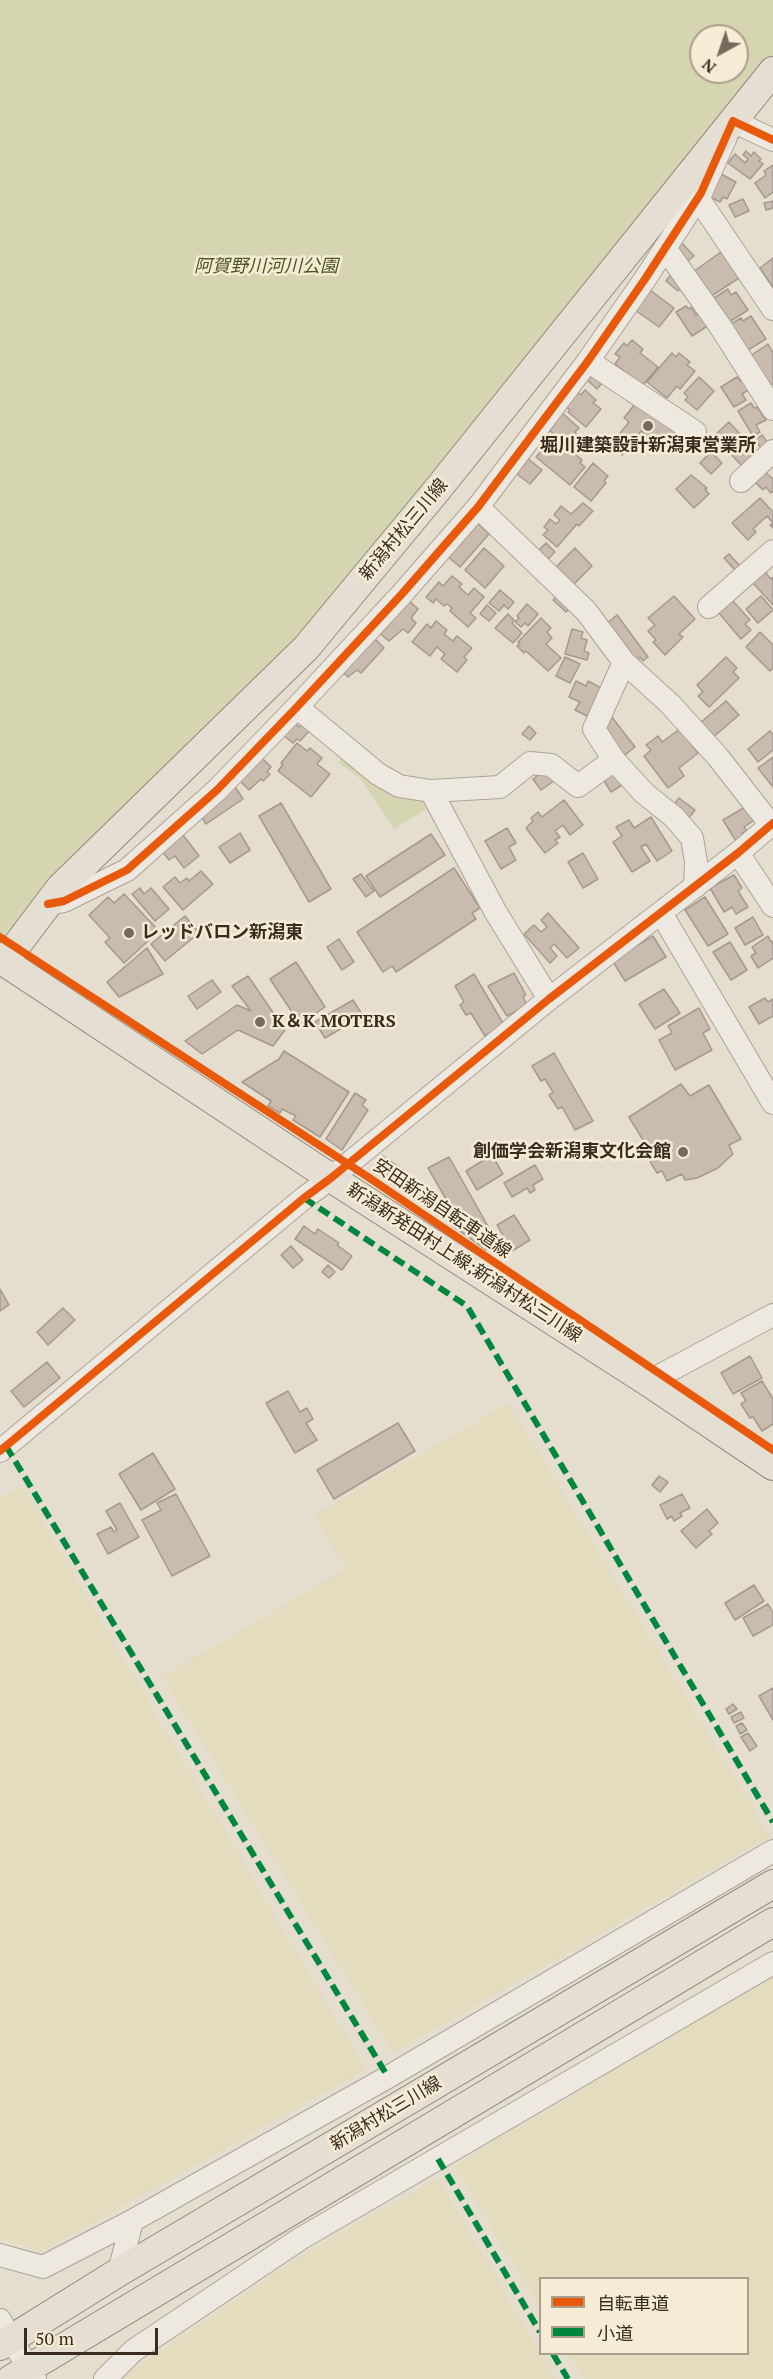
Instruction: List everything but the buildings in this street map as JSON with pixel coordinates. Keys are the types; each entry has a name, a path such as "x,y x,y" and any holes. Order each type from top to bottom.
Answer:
{"main road":[{"name":"新潟村松三川線","path":"1,962 60,888 306,648 437,490 773,71"},
{"name":"新潟新発田村上線;新潟村松三川線","path":"1,962 648,1382 773,1466"},
{"name":"新潟村松三川線","path":"4,2335 119,2272 773,1884"},
{"name":"新潟村松三川線","path":"25,2376 773,1922"}],"street":[{"path":"48,904 64,901 127,870 217,790 297,707 400,596 478,507 588,361 698,198 733,121 773,140"},
{"path":"698,198 773,309"},
{"path":"665,248 720,326 773,409"},
{"path":"588,361 696,432"},
{"path":"741,481 773,451"},
{"path":"0,1451 304,1198 549,999 695,887 772,824 718,757 670,704 624,662 586,611 478,507"},
{"path":"709,607 772,554"},
{"path":"624,662 594,729 614,760 644,793 674,818 692,838 696,862 695,887"},
{"path":"297,707 378,774 399,786 431,790 500,787 530,763 551,765 578,786 614,760"},
{"path":"431,790 495,911 549,999"},
{"path":"738,853 773,906"},
{"path":"661,913 773,1102"},
{"path":"648,1382 773,1315"},
{"path":"0,2254 43,2267 132,2221 388,2077 773,1851"},
{"path":"105,2379 133,2351 300,2239 773,1963"},
{"path":"119,2272 132,2221"},
{"path":"4,2335 25,2376"}],"shaded area":[{"path":"509,1403 770,1836 393,2053 162,1677 345,1569 315,1514"},
{"path":"22,1487 366,2069 39,2253 0,2237 0,1498"},
{"path":"773,1977 773,2379 584,2379 569,2355 749,2355 749,2277 539,2277 539,2306 454,2165"},
{"path":"438,2178 555,2379 124,2379 125,2375 304,2254"}],"green space":[{"name":"阿賀野川河川公園","path":"0,0 773,0 773,57 492,410 294,646 13,928 0,938"},
{"path":"342,755 423,798 428,808 394,829 360,778 339,763"}],"marked path":[{"path":"304,1198 467,1306 773,1822"},
{"path":"6,1446 388,2077"},
{"path":"438,2159 539,2330"},
{"path":"554,2355 568,2379"}],"cycle path":[{"path":"48,904 64,901 127,870 217,790 297,707 401,595 478,507 588,361 701,193 733,121 773,140"},
{"path":"0,1451 304,1198 549,999 738,853 773,823"},
{"name":"安田新潟自転車道線","path":"0,937 368,1177 773,1450"}],"place":[{"name":"堀川建築設計新潟東営業所","path":"648,426"},
{"name":"レッドバロン新潟東","path":"129,933"},
{"name":"K＆K MOTERS","path":"260,1022"},
{"name":"創価学会新潟東文化会館","path":"683,1152"}]}
